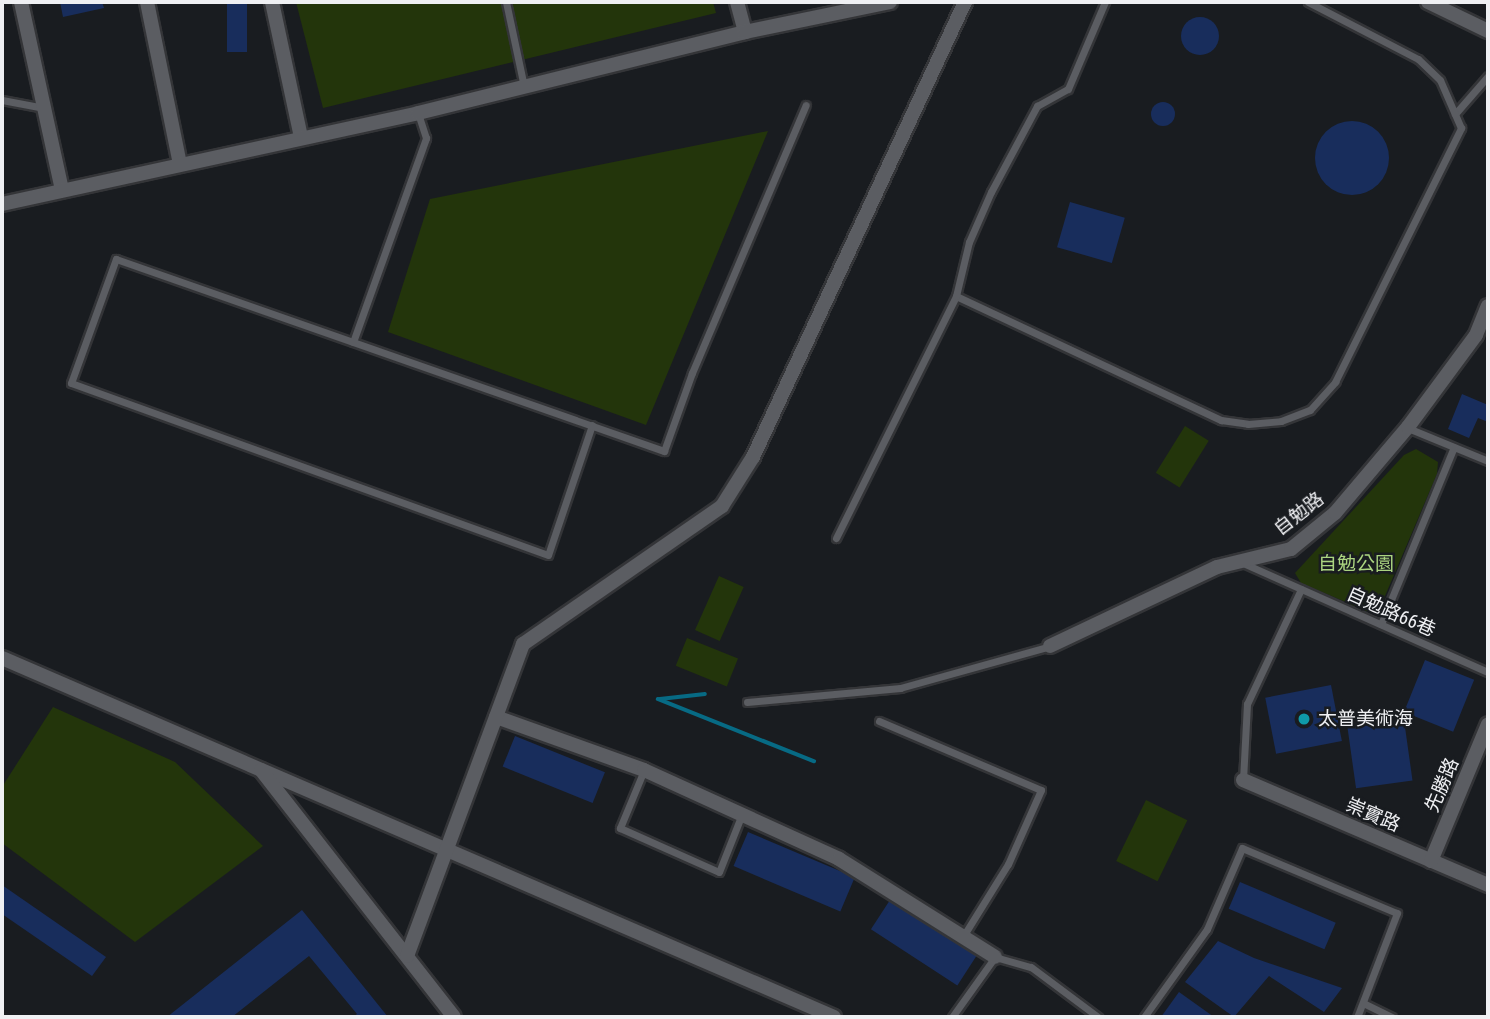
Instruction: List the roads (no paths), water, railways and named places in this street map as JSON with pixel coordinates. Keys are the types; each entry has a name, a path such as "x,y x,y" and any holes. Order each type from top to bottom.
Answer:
{"street":[{"path":"21,2 62,190"},
{"path":"147,2 180,164"},
{"path":"272,2 301,137"},
{"path":"737,2 745,32"},
{"path":"2,204 418,113 745,32 890,2"},
{"path":"407,956 523,644 722,506 753,457 965,2"},
{"path":"1428,2 1488,31"},
{"name":"自勉路","path":"1050,646 1217,567 1243,563 1291,549 1317,527 1408,427 1476,335 1488,306"},
{"path":"2,658 449,849 816,1014 834,1017"},
{"path":"496,718 644,770 868,873 995,957"},
{"name":"先勝路","path":"1431,861 1488,724"},
{"path":"261,769 454,1017"},
{"name":"崇實路","path":"1243,780 1488,885"}],"lane":[{"path":"506,2 524,88"},
{"path":"836,538 956,296 969,242 991,192 1037,106 1068,89 1105,2"},
{"path":"956,296 1221,420 1248,425 1281,421 1310,410 1335,382 1461,128 1440,80 1418,59 1308,2"},
{"path":"1455,114 1488,76"},
{"path":"2,100 44,108"},
{"path":"592,425 548,555 71,383 116,259 664,450 692,373 806,105"},
{"path":"353,342 425,138 418,113"},
{"path":"1408,427 1488,461"},
{"path":"1381,624 1454,447"},
{"name":"自勉路66巷","path":"1243,563 1488,672"},
{"path":"1243,780 1247,704 1300,589"},
{"path":"747,702 900,688 1050,646"},
{"path":"879,720 1041,790 1008,864 964,935"},
{"path":"644,770 620,828 719,872 742,814"},
{"path":"1144,1017 1207,929 1242,848 1397,913 1365,1004 1357,1017"},
{"path":"952,1017 995,957 1031,968 1098,1017"},
{"path":"1365,1004 1392,1017"}],"waterway":[{"path":"660,699 705,694"},
{"path":"658,699 814,761"}],"place":[{"name":"太普美術海","path":"1304,719"}],"park label":[{"name":"自勉公園","path":"1356,564"}]}
